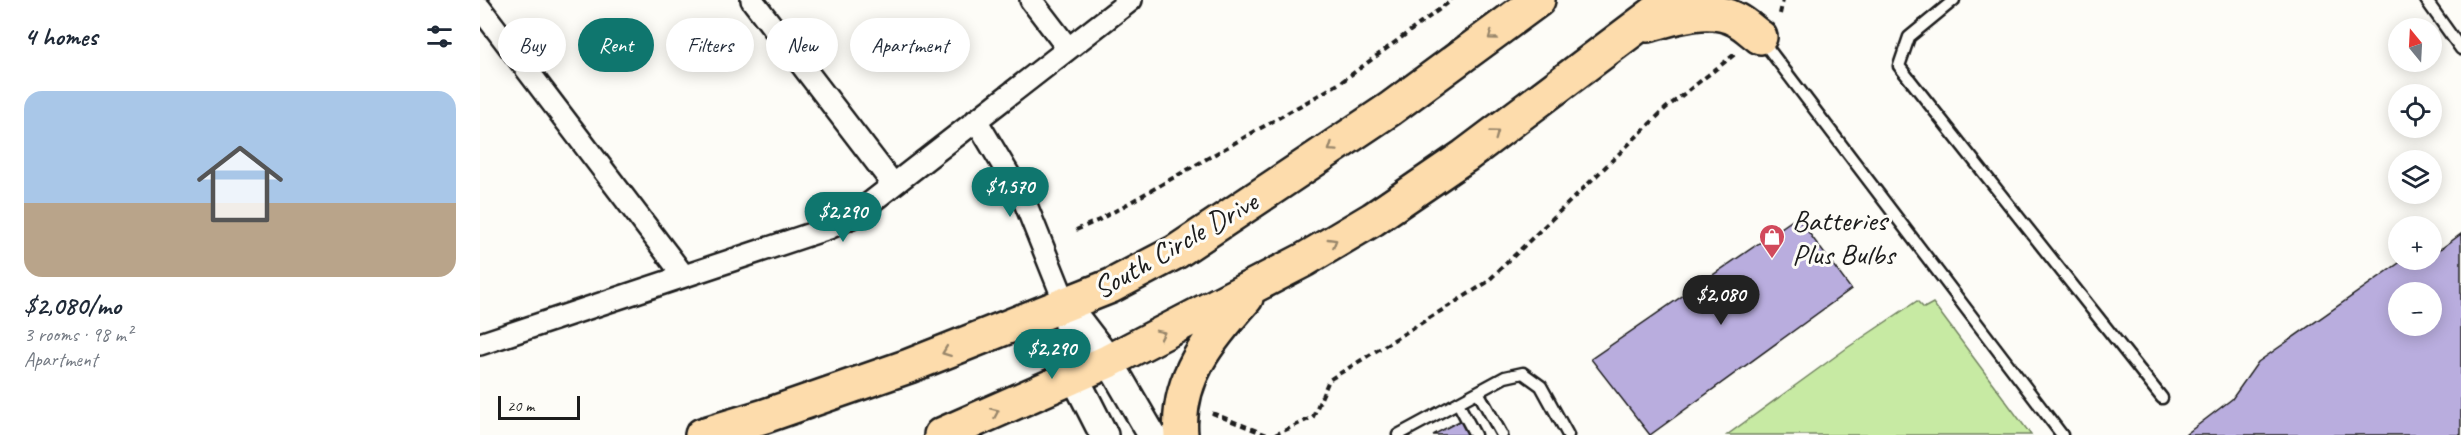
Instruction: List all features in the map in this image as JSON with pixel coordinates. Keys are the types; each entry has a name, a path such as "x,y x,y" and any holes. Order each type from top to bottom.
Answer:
{"main road":[{"name":"South Circle Drive","path":"702,435 765,416 909,366 1112,286 1185,246 1390,109 1538,0"},
{"path":"941,435 1109,361 1257,285 1373,219 1465,156 1672,0"},
{"path":"1747,0 1750,44"},
{"path":"1637,28 1677,17 1722,14 1738,20 1750,44"},
{"path":"1180,435 1184,393 1195,362 1210,340 1257,285"}],"street":[{"path":"752,0 892,184"},
{"path":"1031,0 1067,47"},
{"path":"480,344 829,228 852,217 1067,47 1131,0"},
{"path":"480,8 684,276"},
{"path":"976,120 1024,200 1066,305 1074,376 1104,435"},
{"path":"1066,305 1109,361 1152,435"}],"lane":[{"path":"1954,0 1909,37 1899,66 2162,398"},
{"path":"2426,0 2461,49"},
{"path":"1750,44 2062,435"},
{"path":"1398,435 1505,377 1523,374 1541,386 1568,435"},
{"path":"1478,392 1502,435"},
{"path":"1458,403 1475,435"}],"path":[{"path":"1076,230 1099,220 1340,82 1452,0"},
{"path":"1275,435 1312,417 1329,380 1486,283 1666,108 1750,44"},
{"path":"1208,411 1268,435"}],"green space":[{"path":"1917,301 1924,308 1933,303 2031,435 1727,435 1847,348"}],"building":[{"path":"1797,217 1851,289 1650,435 1591,359"},
{"path":"2461,234 2461,435 2185,435 2232,399 2258,362 2389,270 2442,270 2442,248"},
{"path":"1465,418 1475,435 1433,435"}],"place":[{"name":"Batteries Plus Bulbs","path":"1772,260"}]}
